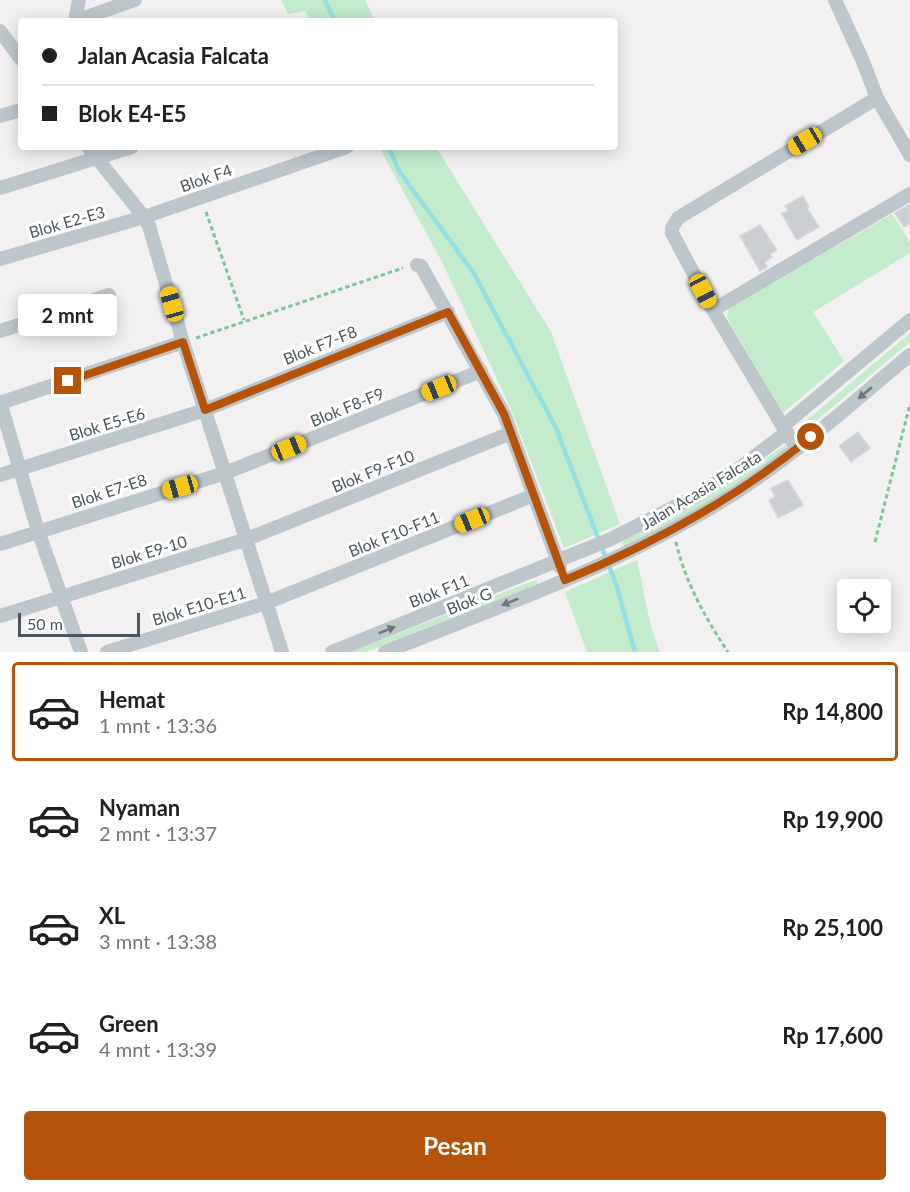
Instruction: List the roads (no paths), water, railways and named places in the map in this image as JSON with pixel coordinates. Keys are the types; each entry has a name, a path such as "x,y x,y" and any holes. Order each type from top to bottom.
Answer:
{"street":[{"path":"76,18 79,0"},
{"path":"84,18 135,0"},
{"path":"835,0 862,58 877,98 910,155"},
{"path":"0,31 5,44 18,56"},
{"path":"797,449 713,310 672,233 674,223 678,218 877,98"},
{"path":"0,116 18,111"},
{"path":"0,188 92,153 112,150"},
{"name":"Blok F4","path":"144,217 338,150"},
{"path":"92,153 149,226 183,342 282,652"},
{"path":"713,310 910,194"},
{"name":"Blok E2-E3","path":"0,259 144,217"},
{"path":"417,265 421,266 448,312 504,414 565,580"},
{"path":"0,331 109,295"},
{"name":"Blok F7-F8","path":"205,410 448,312"},
{"name":"Jalan Acasia Falcata","path":"580,553 696,496 742,466 910,320"},
{"path":"81,652 38,531 0,403 183,342"},
{"name":"Jalan Acasia Falcata","path":"587,571 674,529 733,495 797,449 910,355"},
{"name":"Blok F8-F9","path":"225,473 481,371"},
{"name":"Blok E5-E6","path":"0,475 205,410"},
{"name":"Blok F9-F10","path":"247,539 512,433"},
{"name":"Blok E7-E8","path":"0,544 225,473"},
{"name":"Blok F10-F11","path":"266,603 534,495"},
{"name":"Blok E9-10","path":"0,616 247,539"},
{"name":"Blok F11","path":"332,652 580,553"},
{"name":"Blok G","path":"385,652 587,571"},
{"name":"Blok E10-E11","path":"107,652 266,603"}],"waterway":[{"path":"325,0 334,18"},
{"path":"390,150 399,171 473,272 556,428 617,587 635,652"}]}
